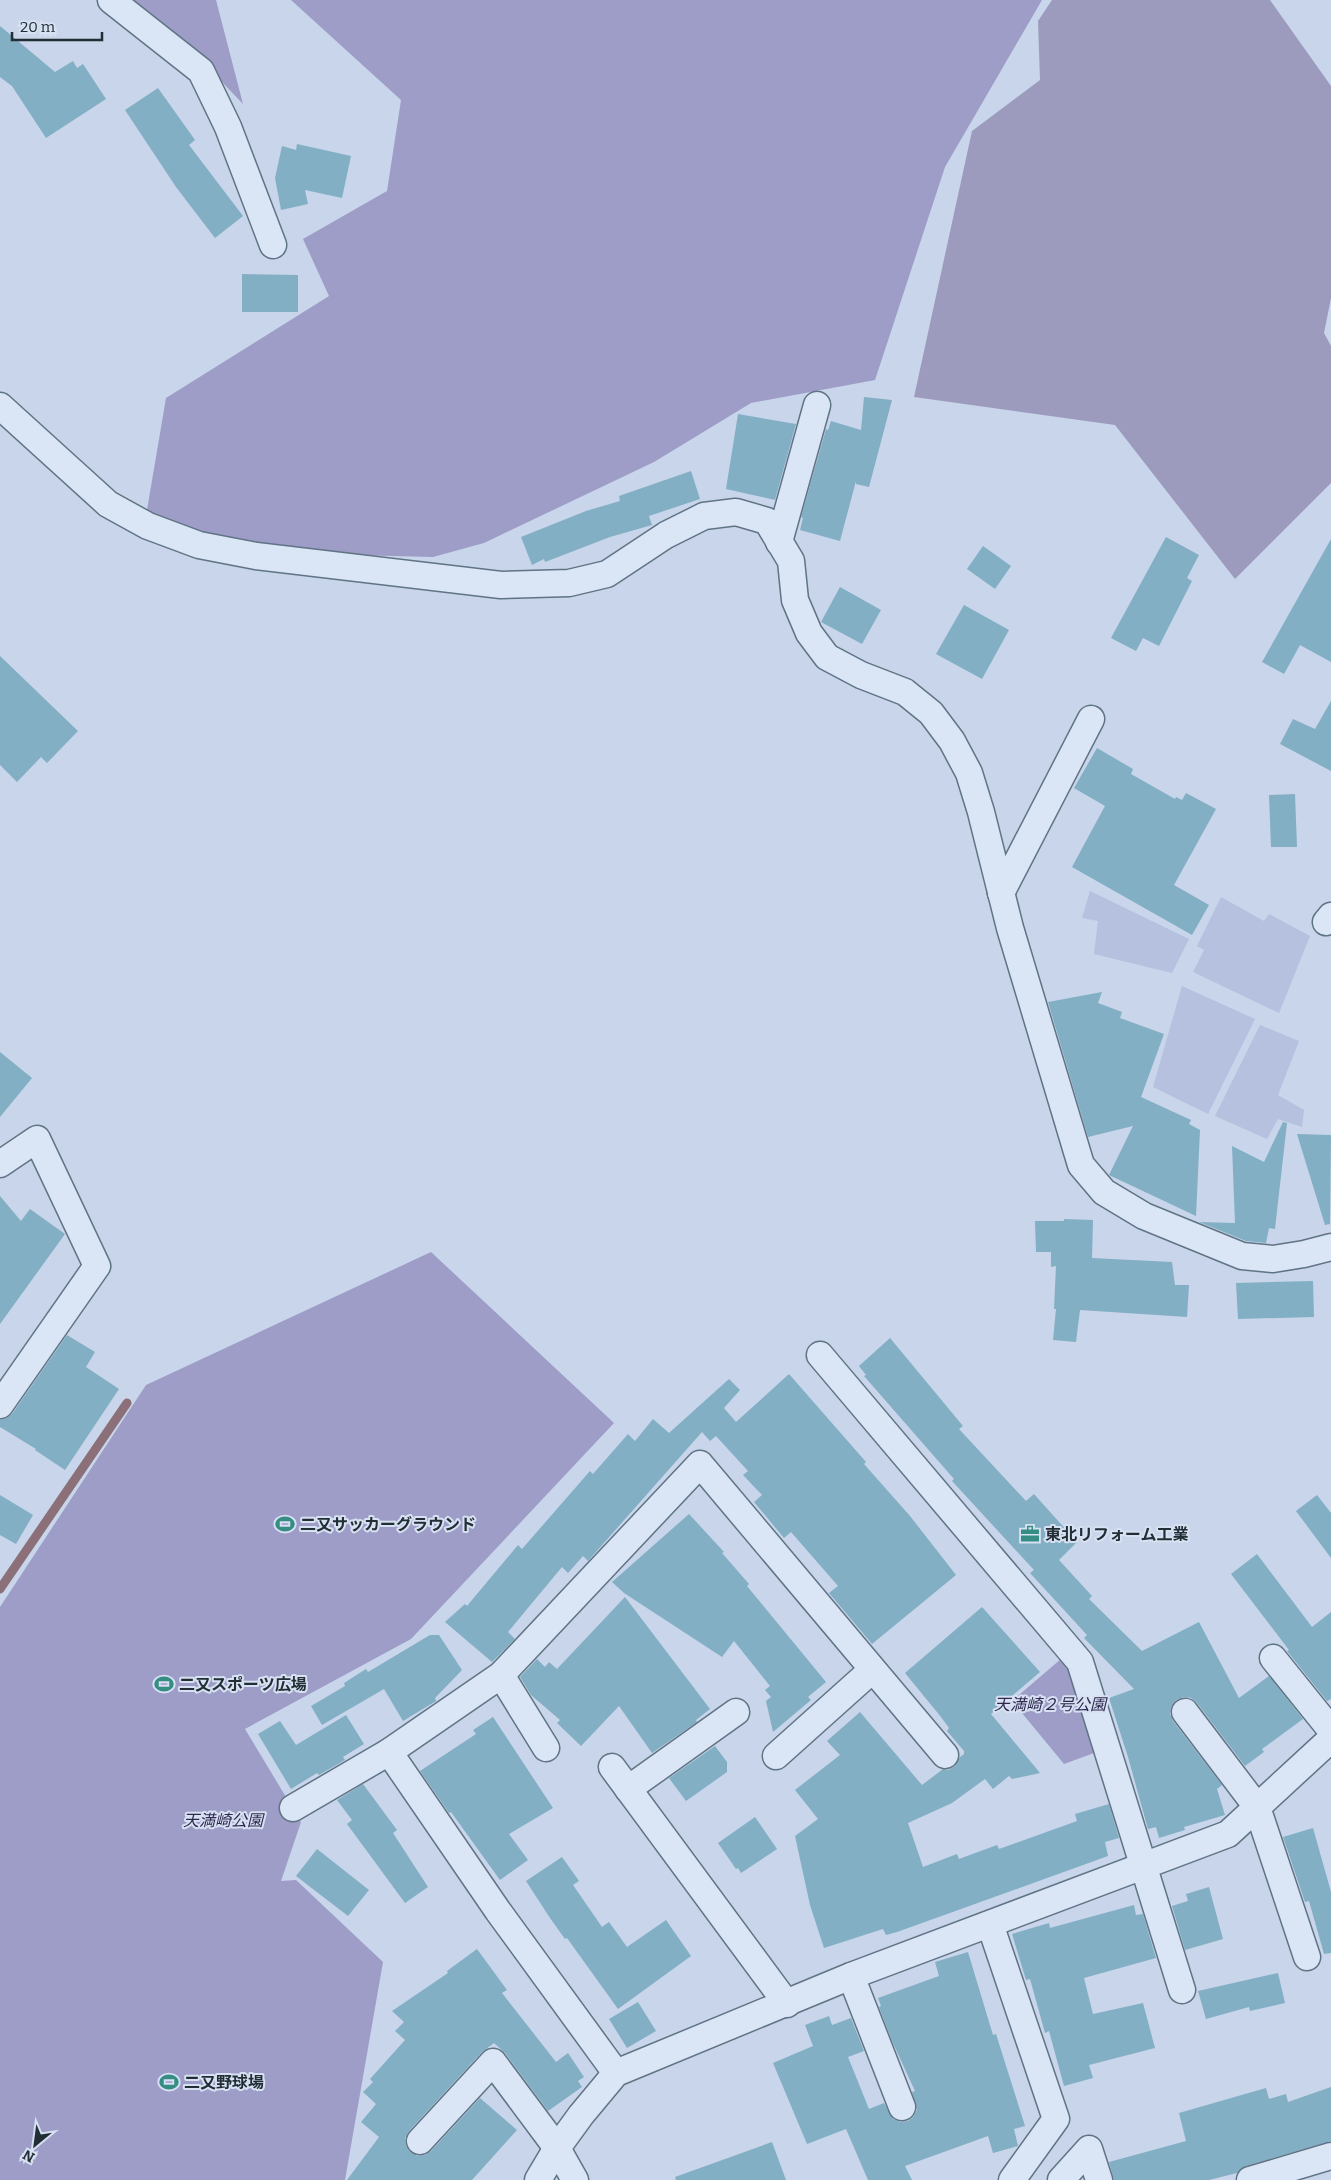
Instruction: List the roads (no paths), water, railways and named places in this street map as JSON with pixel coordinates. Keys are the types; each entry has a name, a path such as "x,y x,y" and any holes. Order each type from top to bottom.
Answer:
{"street":[{"path":"111,0 201,71 228,127 273,245"},
{"path":"779,542 817,405"},
{"path":"0,406 108,504 148,526 199,545 256,556 501,585 569,583 607,574 666,535 704,516 736,512 767,521 791,562 795,600 805,625 827,657 861,675 905,692 931,712 952,741 969,773 1010,928 1081,1165 1104,1192 1144,1216 1242,1256 1273,1259 1331,1247"},
{"path":"1001,893 1091,719"},
{"path":"0,1164 37,1139 97,1266 0,1406"},
{"path":"820,1355 1080,1662 1182,1990"},
{"path":"294,1808 389,1752 501,1675 700,1464 945,1755"},
{"path":"1273,1658 1331,1730"},
{"path":"776,1756 872,1670"},
{"path":"501,1675 546,1748"},
{"path":"628,1789 736,1712"},
{"path":"1184,1712 1257,1807 1307,1957"},
{"path":"538,2180 557,2148 581,2114 616,2073 851,1976 1228,1834 1331,1739"},
{"path":"389,1752 498,1911 616,2073"},
{"path":"612,1767 787,2004"},
{"path":"990,1924 1056,2119 1012,2180"},
{"path":"851,1976 902,2107"},
{"path":"420,2141 493,2062 557,2148 574,2180"},
{"path":"1061,2180 1090,2149 1099,2180"},
{"path":"1250,2180 1331,2156"}],"waterway":[{"path":"0,1589 127,1403"}],"place":[{"name":"二又サッカーグラウンド","path":"285,1524"},
{"name":"東北リフォーム工業","path":"1030,1534"},
{"name":"二又スポーツ広場","path":"164,1684"},
{"name":"二又野球場","path":"169,2082"}],"park label":[{"name":"天満崎２号公園","path":"1050,1704"},
{"name":"天満崎公園","path":"223,1820"}]}
